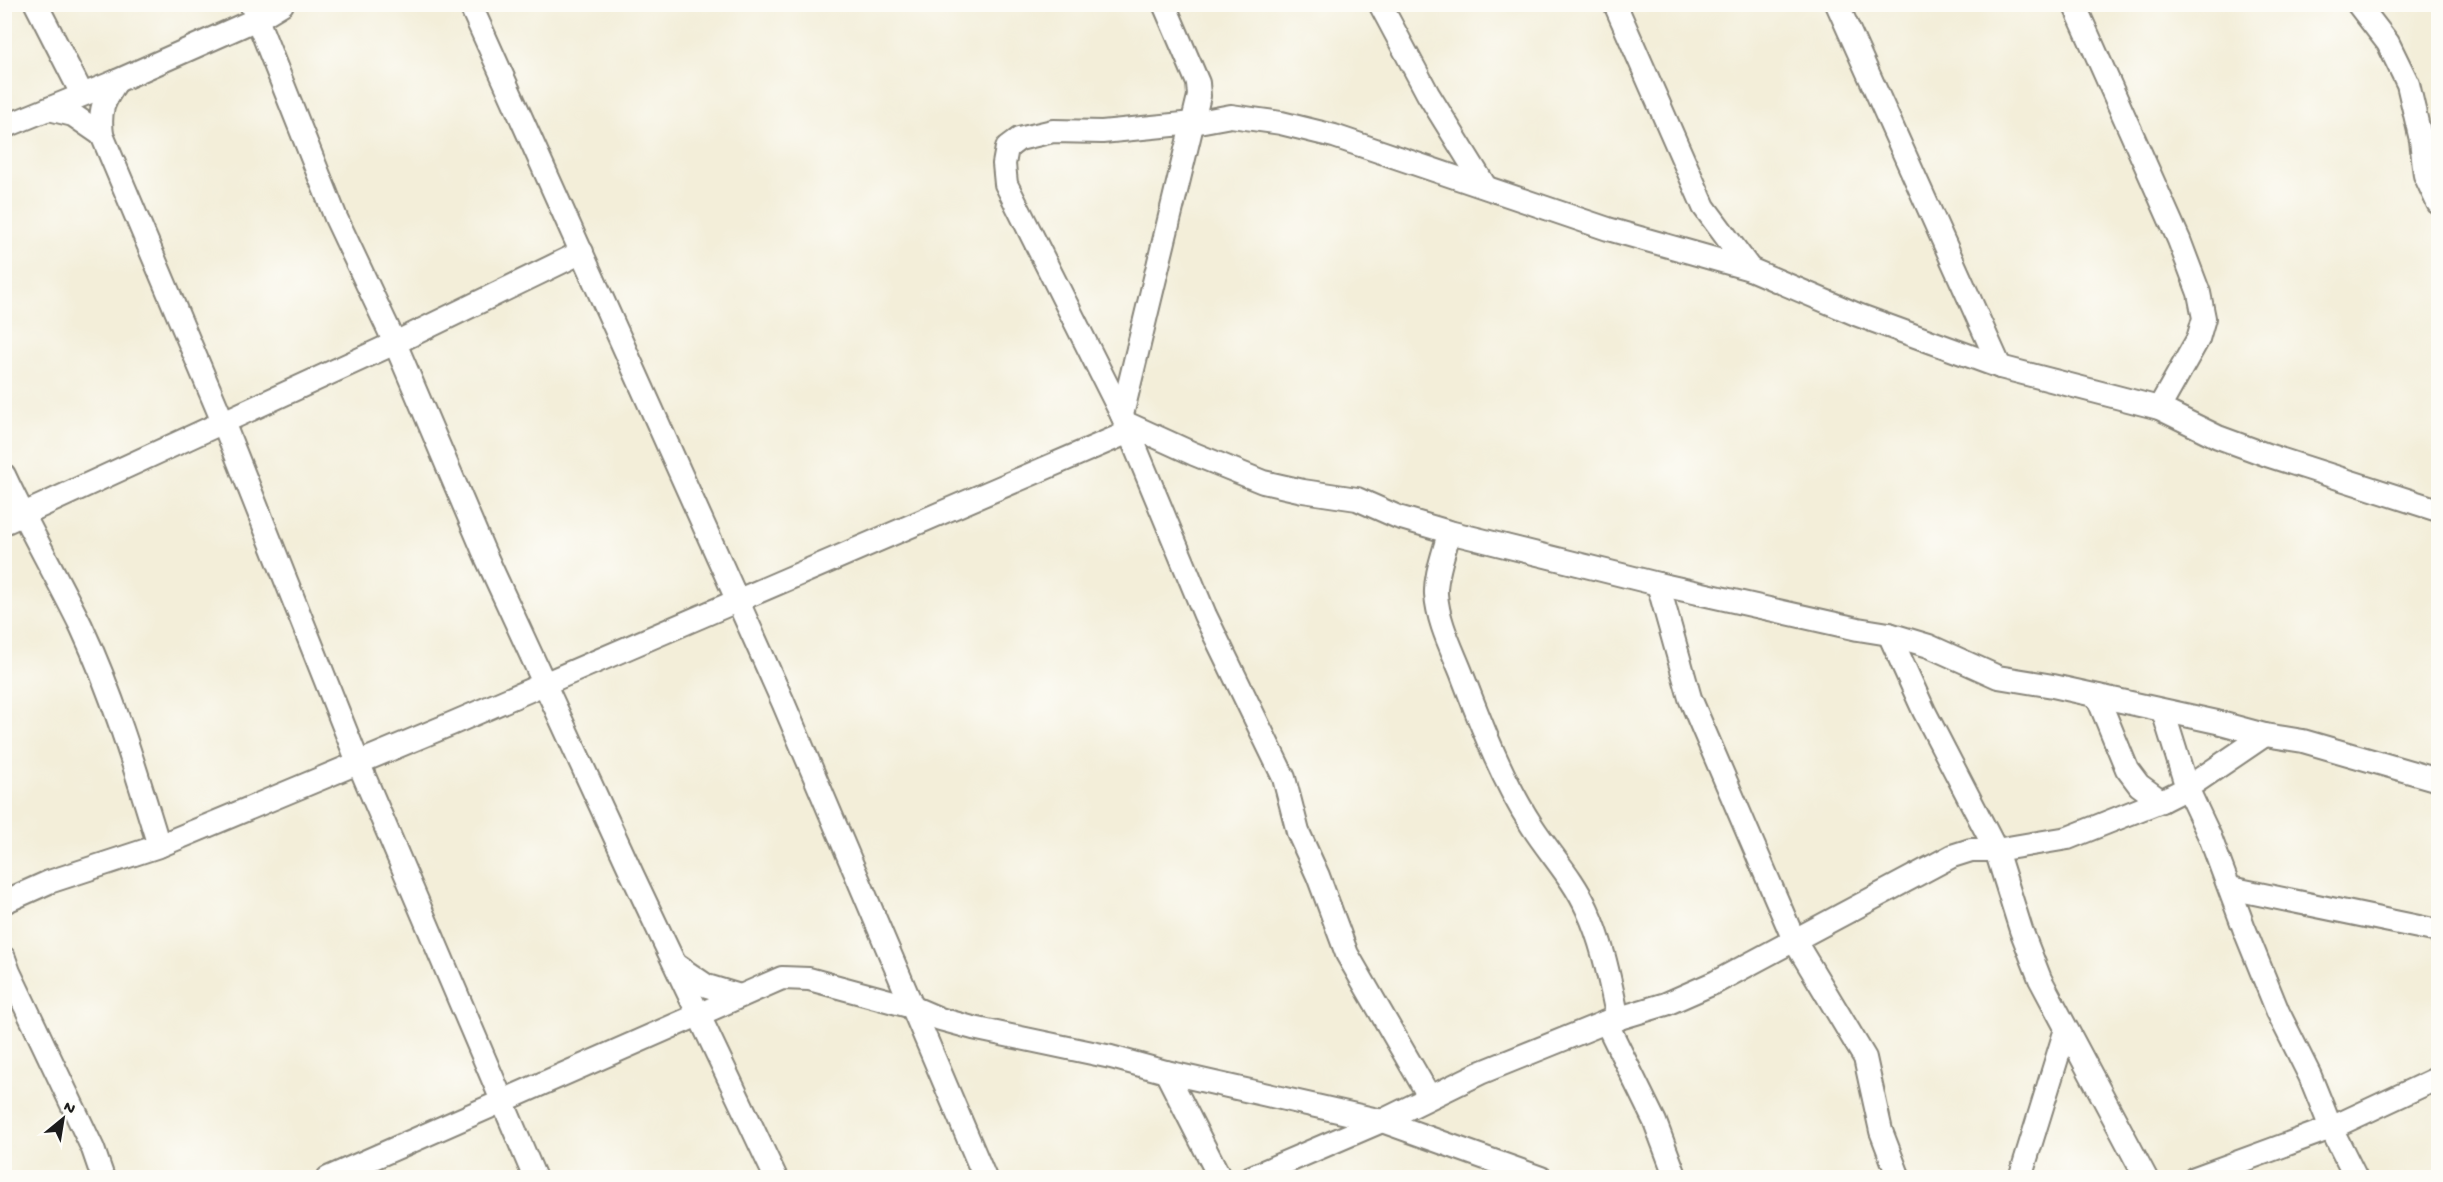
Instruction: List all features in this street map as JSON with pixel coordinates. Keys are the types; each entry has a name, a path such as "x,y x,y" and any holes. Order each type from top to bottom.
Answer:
{"street":[{"path":"36,4 82,94"},
{"path":"4,127 117,81 254,12 282,4"},
{"path":"470,4 788,712 985,1178"},
{"path":"1126,423 1199,96 1198,83 1164,4"},
{"path":"1380,4 1428,94 1485,186"},
{"path":"1615,4 1704,207 1750,269"},
{"path":"1837,4 2000,367"},
{"path":"2074,4 2179,240 2199,292 2204,318 2198,339 2159,408"},
{"path":"2358,4 2388,43 2408,84 2421,140 2425,174 2439,203"},
{"path":"254,12 336,218 394,343 488,559 776,1178"},
{"path":"117,81 104,100 100,116 102,135 223,422 358,762 535,1178"},
{"path":"1198,83 1231,116"},
{"path":"49,109 73,116 102,135"},
{"path":"1430,1096 1347,954 1318,876 1298,832 1284,778 1205,615 1126,423 1006,184 1004,164 1007,147 1019,139 1053,130 1102,132 1194,123 1231,116 1316,130 1608,229 1750,269 1858,315 2000,367 2159,408 2218,437 2267,455 2439,510"},
{"path":"13,519 394,343 582,252"},
{"path":"4,902 49,882 159,846 451,724 737,600 1126,423 1248,477 1282,487 1356,499 1398,517 1449,532 1658,584 1889,634 1929,646 1998,677 2217,722 2265,735 2303,741 2439,780"},
{"path":"4,475 13,519 81,627 103,677 121,724 159,846"},
{"path":"1449,532 1436,591 1439,615 1446,635 1484,732 1506,779 1532,826 1569,875 1588,911 1602,948 1612,1020 1676,1178"},
{"path":"1658,584 1690,698 1794,940 1865,1058 1881,1131 1899,1178"},
{"path":"1889,634 1924,711 1996,850 2021,930 2040,979 2146,1178"},
{"path":"2097,696 2127,769 2139,785 2161,801"},
{"path":"2163,711 2187,788 2230,888 2278,1012 2356,1178"},
{"path":"1249,1178 1382,1121 1480,1073 1612,1020 1666,1004 1716,982 1952,856 1971,850 1996,850 2068,838 2161,801 2187,788 2265,735"},
{"path":"2230,888 2439,931"},
{"path":"675,964 707,986 740,996"},
{"path":"6,967 93,1149 103,1178"},
{"path":"328,1178 698,1014 782,978 795,977 912,1007 940,1019 973,1028 1111,1057 1166,1072 1382,1121 1541,1178"},
{"path":"2020,1178 2066,1029"},
{"path":"1166,1072 1220,1178"},
{"path":"2195,1178 2331,1128 2439,1078"}]}
